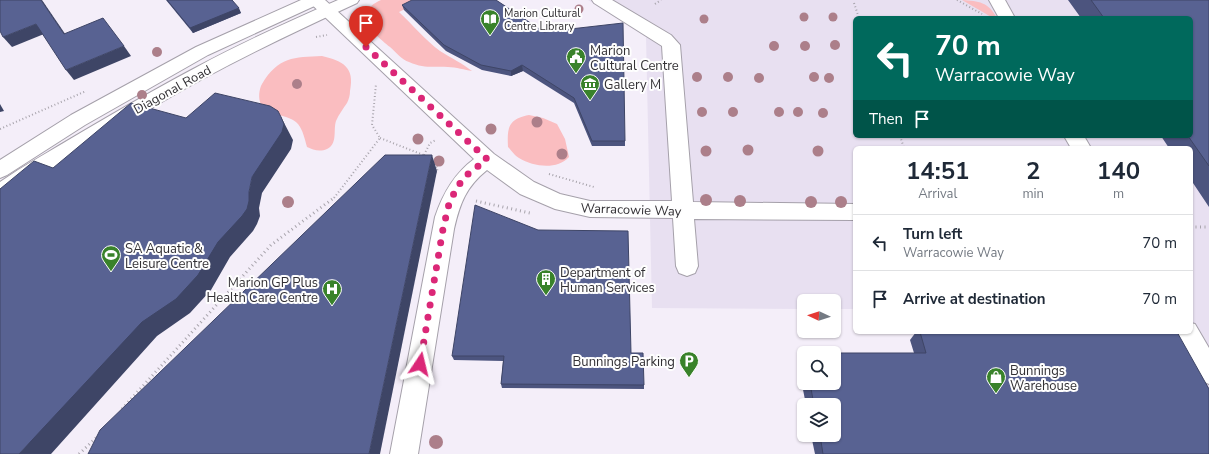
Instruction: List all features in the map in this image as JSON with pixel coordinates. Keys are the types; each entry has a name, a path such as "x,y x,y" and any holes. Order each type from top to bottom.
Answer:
{"street":[{"name":"Diagonal Road","path":"0,170 78,120 202,51 319,4 351,0"},
{"path":"600,0 665,39 671,45 687,266"},
{"path":"997,0 1006,16"},
{"name":"Diagonal Road","path":"0,193 25,176 163,93 253,45 319,4"},
{"name":"Warracowie Way","path":"319,4 487,159 527,188 555,201 590,210 853,212"},
{"path":"404,454 443,229 449,204 457,187 468,174 487,159"},
{"path":"1187,334 1209,372"}],"path":[{"path":"655,4 661,0"},
{"path":"958,0 983,15"},
{"path":"854,3 858,16"},
{"path":"315,38 330,34"},
{"path":"377,79 372,126 380,138 424,155 438,168 435,178"},
{"path":"118,413 157,369 210,314 271,245 334,198 380,138"},
{"path":"424,155 430,143 436,139"},
{"path":"546,173 596,188"},
{"path":"1193,227 1209,227"},
{"path":"79,454 103,430"},
{"path":"98,436 105,438"}],"shaded area":[{"path":"381,0 423,0 399,12 435,47 472,71 451,67 420,66 401,58 377,36 368,24 366,17 367,11 372,5"},
{"path":"588,0 1209,0 1209,393 1176,334 1193,334 1193,146 853,146 853,309 841,309 841,294 797,294 797,309 652,308 646,37"},
{"path":"962,0 982,3 996,16 990,16"},
{"path":"322,56 336,60 346,66 351,76 350,96 336,121 333,144 324,150 314,150 307,147 304,135 298,124 289,118 274,114 265,108 260,102 259,94 261,86 274,68 288,60 295,58"},
{"path":"529,115 543,118 557,124 565,139 569,157 558,164 545,166 525,161 515,155 508,147 510,125 517,119"}],"building":[{"path":"0,0 41,0 64,34 103,18 124,46 66,70 36,24 3,37 0,31"},
{"path":"167,0 232,0 239,8 190,28"},
{"name":"Marion Cultural Centre","path":"412,0 496,0 544,32 623,23 625,141 592,141 574,98 522,65 511,71 481,65 444,45 402,5"},
{"path":"1091,0 1209,0 1209,166 1189,138 1193,138 1193,16 1103,16"},
{"name":"SA Aquatic & Leisure Centre","path":"215,93 270,106 278,111 284,124 282,132 252,177 247,209 218,242 198,275 176,299 142,322 19,454 0,454 0,189 34,161 53,168 131,103 186,118"},
{"name":"Marion GP Plus Health Care Centre","path":"385,155 432,155 369,454 88,454 100,430"},
{"name":"Department of Human Services","path":"475,205 538,230 628,231 631,353 643,353 644,385 501,384 504,356 452,356"},
{"name":"Bunnings Warehouse","path":"921,334 1178,334 1209,389 1209,454 823,454 821,442 841,442 841,398 813,398 811,390 841,390 841,353 926,353"}],"place":[{"name":"Marion Cultural Centre Library","path":"490,36"},
{"name":"Marion Cultural Centre","path":"576,74"},
{"name":"Gallery M","path":"590,101"},
{"name":"SA Aquatic & Leisure Centre","path":"111,272"},
{"name":"Department of Human Services","path":"546,296"},
{"name":"Marion GP Plus Health Care Centre","path":"332,306"},
{"name":"Bunnings Parking","path":"689,378"},
{"name":"Bunnings Warehouse","path":"996,394"}],"route":[{"path":"366,47 487,159 468,174 457,187 449,204 443,229 420,364"}]}
